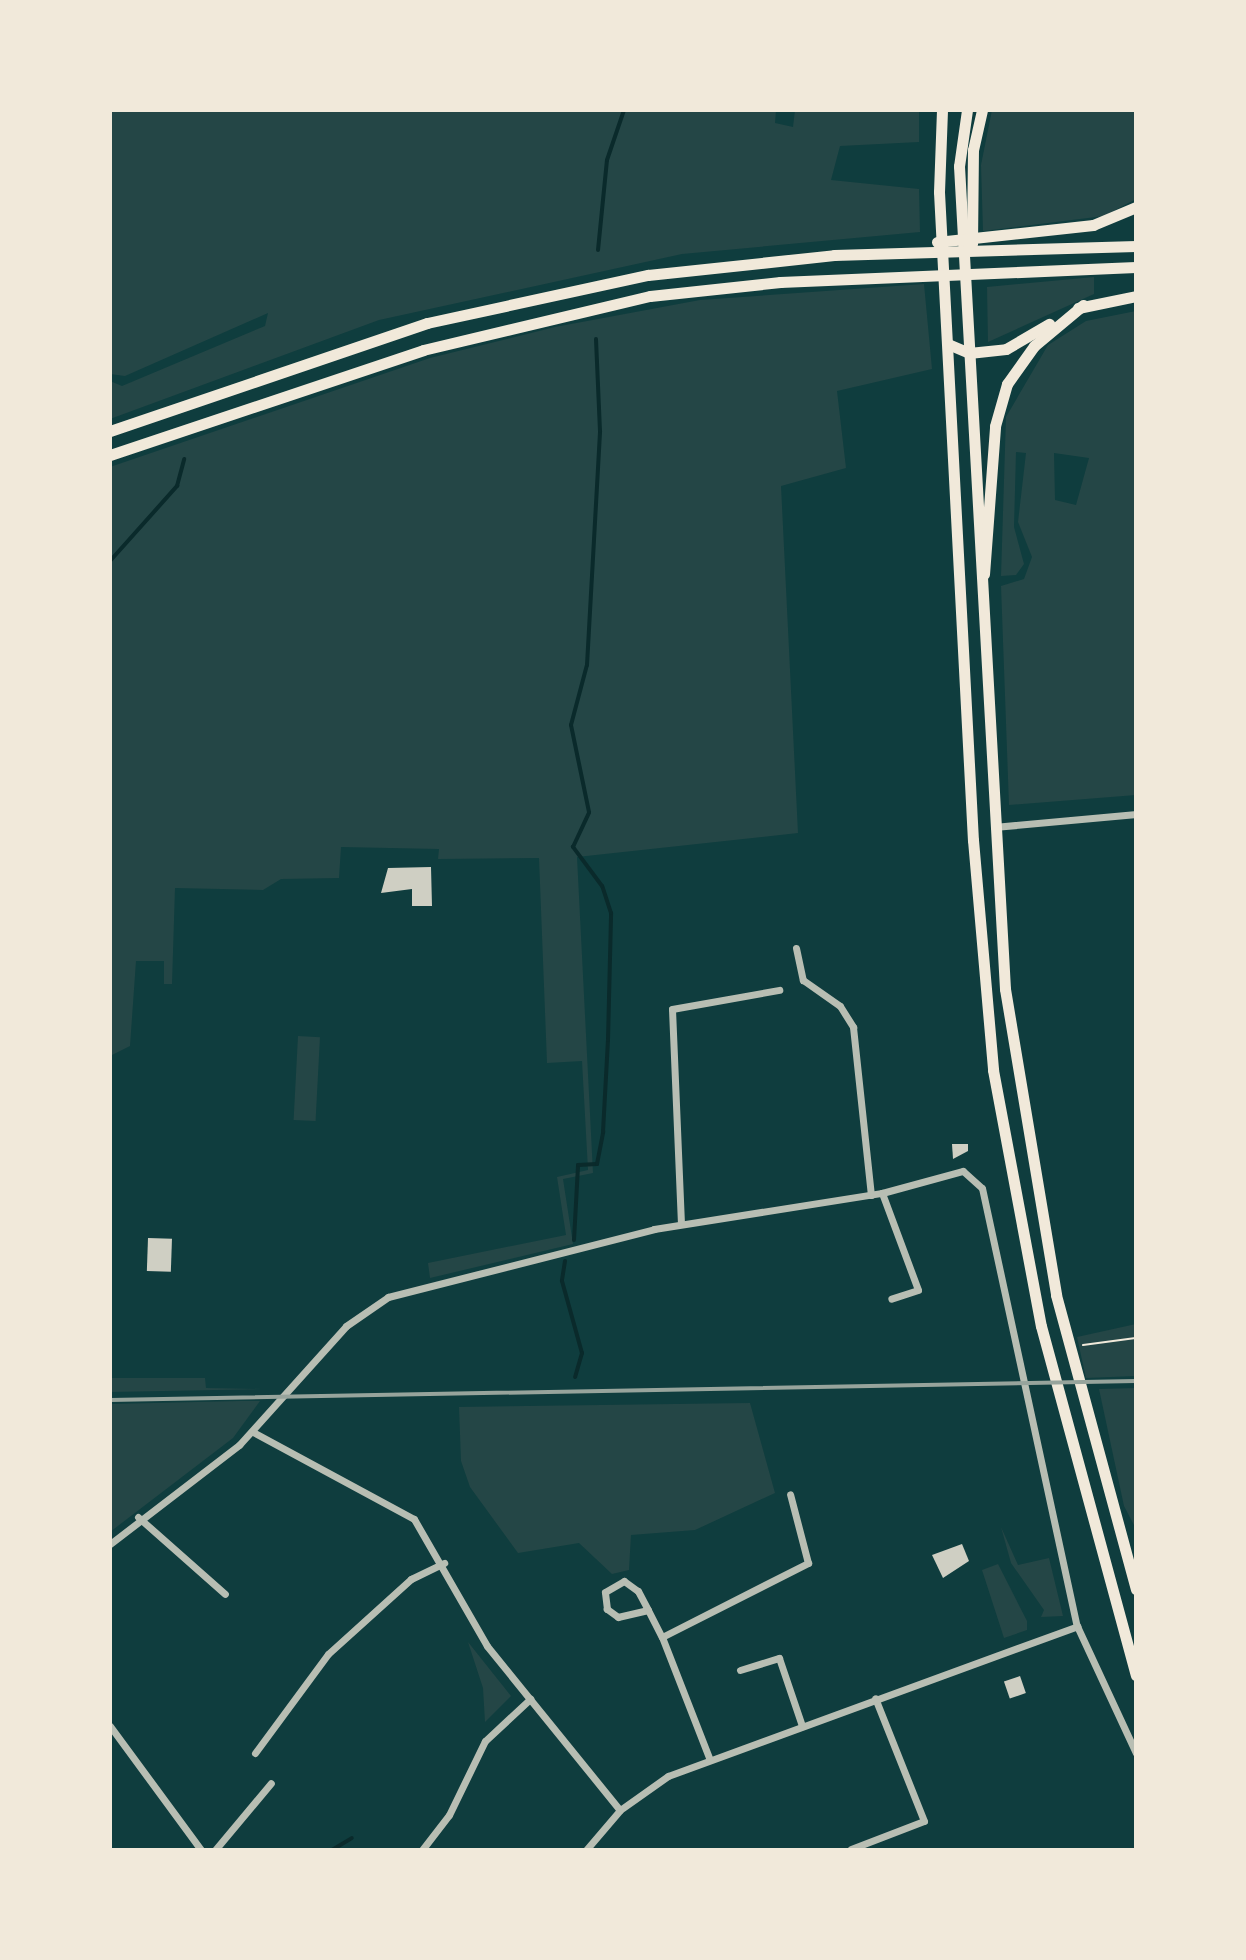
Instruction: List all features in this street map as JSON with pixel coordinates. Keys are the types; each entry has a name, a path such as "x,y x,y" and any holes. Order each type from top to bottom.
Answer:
{"main road":[{"path":"942,110 939,192 982,978 1007,1158 1049,1354 1136,1675"},
{"path":"967,110 969,353 992,827 1028,1154 1082,1403 1136,1589"},
{"path":"966,191 982,110"},
{"path":"110,431 441,319 648,275 1093,225 1136,207"},
{"path":"834,255 1136,246"},
{"path":"110,455 423,350 650,296 780,282 1136,267"},
{"path":"948,344 969,353 1023,342 1083,305 1136,296"},
{"path":"982,580 995,426 1007,384 1034,346 1083,305"}],"street":[{"path":"992,827 1136,814"},
{"path":"796,948 803,980 851,1020 871,1195"},
{"path":"681,1224 672,1009 779,990"},
{"path":"110,1544 138,1517 253,1432 346,1326 385,1298 681,1224 871,1195 969,1173 982,1188 1015,1357 1077,1626 1136,1753"},
{"path":"882,1193 918,1290 891,1299"},
{"path":"253,1432 403,1510 444,1563 477,1631 620,1810"},
{"path":"662,1637 808,1563 790,1494"},
{"path":"138,1517 225,1594"},
{"path":"255,1753 328,1654 411,1579 444,1563"},
{"path":"648,1610 618,1617 607,1609 605,1592 628,1583 648,1610 662,1637 710,1760"},
{"path":"586,1850 620,1810 668,1776 1077,1626"},
{"path":"740,1670 779,1658 802,1726"},
{"path":"851,1849 924,1821 875,1698"},
{"path":"422,1850 449,1815 485,1741 530,1699"},
{"path":"110,1726 201,1850"},
{"path":"215,1850 271,1783"}],"path":[{"path":"1071,1349 1136,1338"}],"shaded area":[{"path":"110,110 776,110 775,123 793,127 795,110 919,110 919,142 840,146 831,180 919,189 920,232 682,254 379,320 110,419 110,381 122,386 265,326 268,313 125,376 110,374"},
{"path":"992,110 1136,110 1136,199 1104,216 983,231 981,165"},
{"path":"1094,277 1094,294 988,342 987,287"},
{"path":"924,284 932,369 837,391 846,468 781,486 798,833 577,857 593,1173 563,1179 573,1244 430,1278 428,1263 566,1235 557,1177 588,1170 582,1061 547,1063 539,858 438,859 439,849 341,847 339,878 281,879 263,890 175,888 172,984 164,984 164,961 136,961 130,1046 110,1056 110,467 430,358 555,327 700,300"},
{"path":"1136,311 1136,795 1009,805 1001,586 1024,579 1032,557 1018,522 1026,453 1016,452 1014,527 1024,564 1016,575 1001,576 1006,417 1048,345 1086,321","holes":["1054,453 1089,458 1076,505 1055,500"]},
{"path":"298,1036 320,1037 316,1121 294,1120"},
{"path":"1136,1324 1136,1376 1086,1378 1077,1337"},
{"path":"110,1378 205,1378 206,1388 263,1389 110,1392"},
{"path":"1136,1388 1136,1529 1124,1506 1099,1389"},
{"path":"260,1401 233,1438 110,1532 110,1404"},
{"path":"750,1403 775,1493 695,1530 631,1535 629,1570 612,1574 579,1543 518,1553 470,1487 461,1461 459,1407"},
{"path":"1001,1527 1018,1565 1049,1558 1063,1616 1041,1617 1044,1610 1011,1563"},
{"path":"998,1564 1027,1621 1027,1630 1004,1638 982,1570"},
{"path":"468,1642 511,1696 485,1722 483,1688"}],"building":[{"path":"431,867 432,906 412,906 412,889 381,893 388,868"},
{"path":"952,1144 968,1144 968,1151 953,1159"},
{"path":"148,1238 172,1239 171,1272 147,1271"},
{"path":"962,1544 969,1561 943,1578 932,1555"},
{"path":"1020,1676 1026,1693 1010,1699 1004,1682"}],"waterway":[{"path":"598,250 607,160 624,110"},
{"path":"574,1240 578,1165 597,1164 603,1132 608,1040 611,913 602,886 573,847 589,812 571,725 587,665 600,431 596,339"},
{"path":"110,561 177,486 184,459"},
{"path":"565,1261 562,1281 582,1353 575,1377"},
{"path":"332,1850 352,1838"}],"railway":[{"path":"110,1400 1136,1381"}]}
